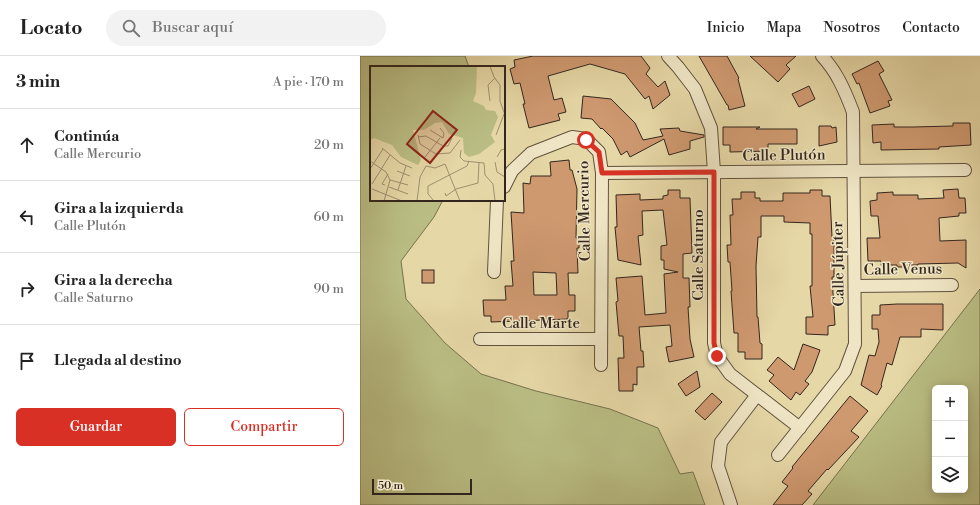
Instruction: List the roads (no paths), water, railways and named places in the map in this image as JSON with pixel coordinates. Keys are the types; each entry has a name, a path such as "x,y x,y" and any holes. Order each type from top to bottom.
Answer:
{"street":[{"name":"Calle Saturno","path":"668,56 695,89 711,128 714,172 714,343 717,356 730,374 800,428"},
{"name":"Calle Júpiter","path":"778,455 844,371 855,344 852,112 845,90 822,56"},
{"name":"Calle Mercurio","path":"505,185 512,172 531,153 572,137 586,140 599,152 602,173 601,365"},
{"name":"Calle Plutón","path":"602,173 965,170"},
{"path":"494,272 497,201"},
{"name":"Calle Venus","path":"855,286 952,285"},
{"name":"Calle Marte","path":"480,339 601,339"},
{"path":"731,505 718,466 721,442 757,395"}]}
